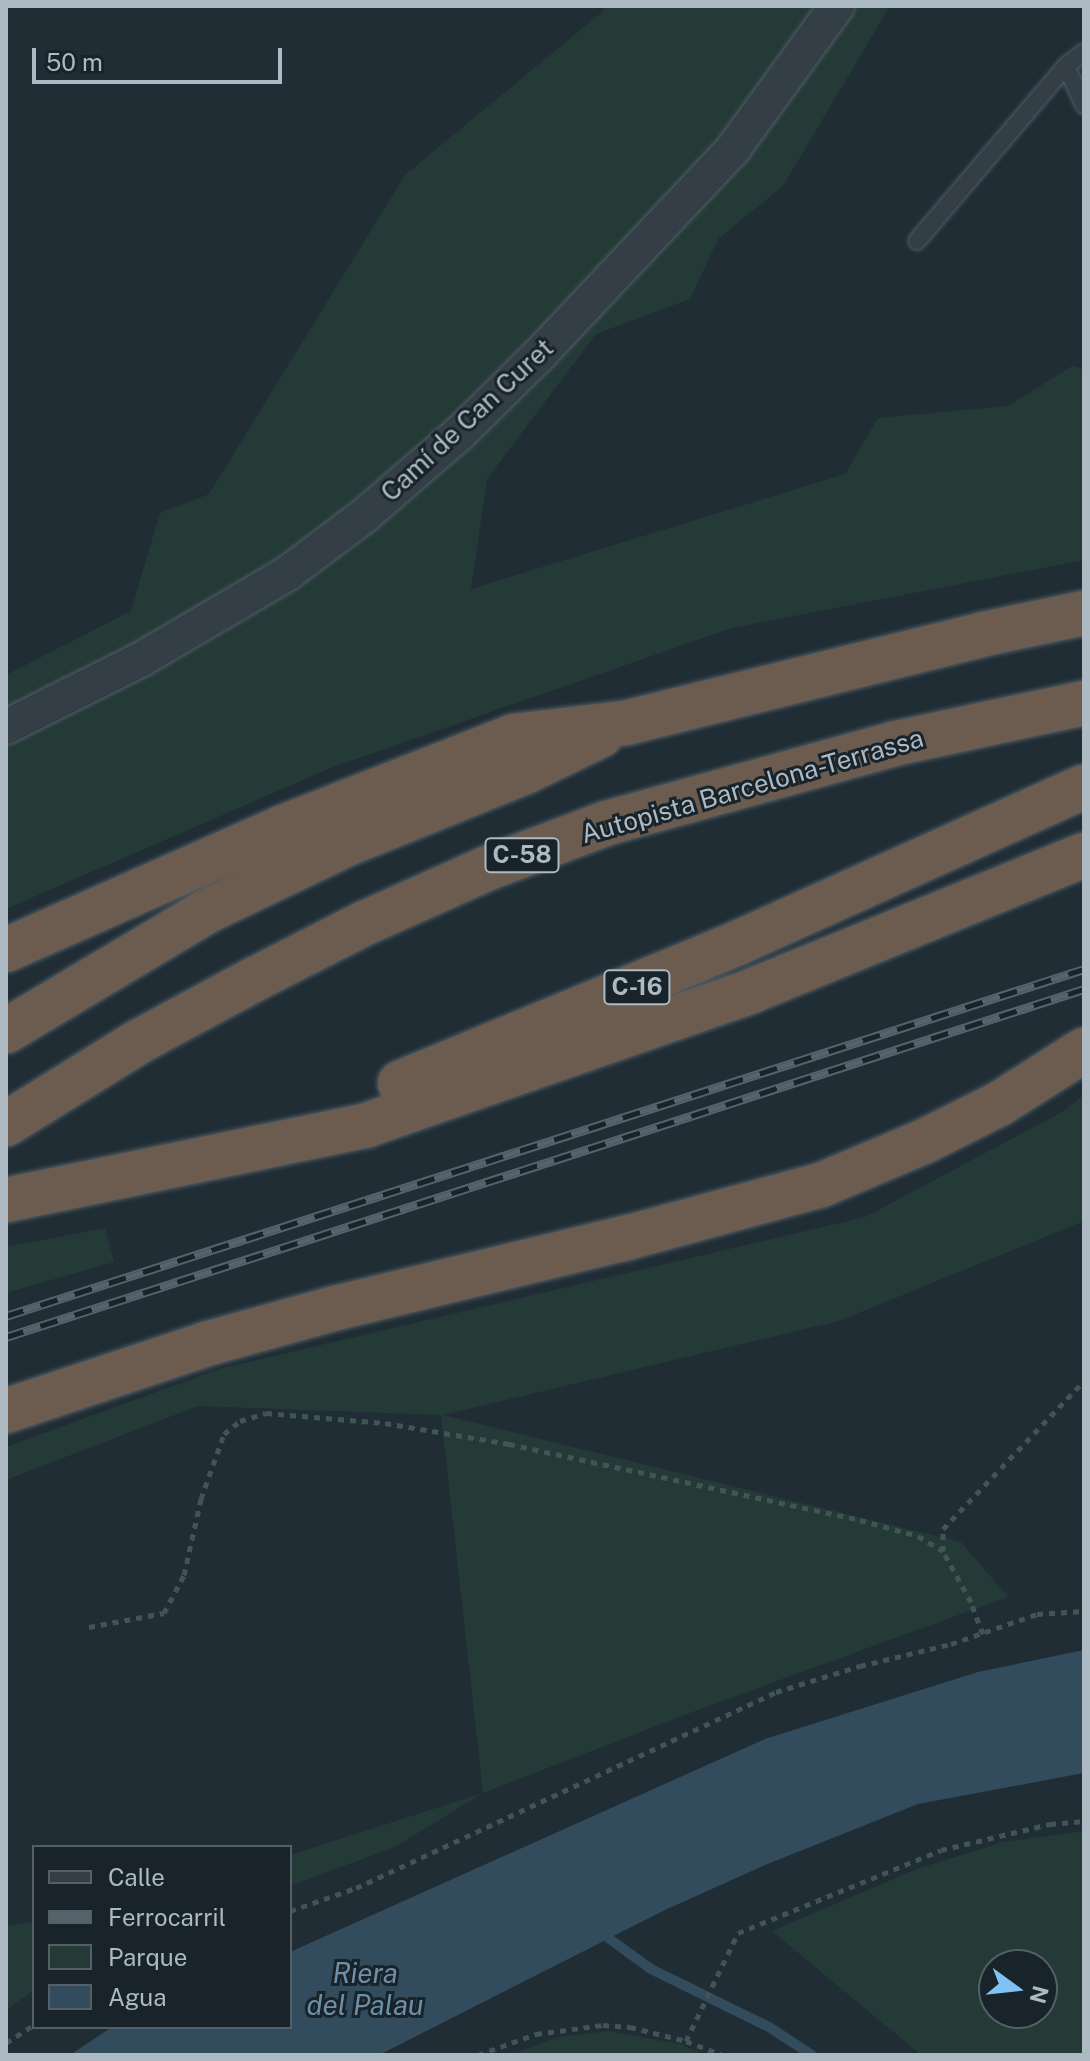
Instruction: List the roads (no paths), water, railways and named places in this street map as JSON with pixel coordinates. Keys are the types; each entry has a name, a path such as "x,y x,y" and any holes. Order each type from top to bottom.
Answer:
{"highway":[{"path":"6,950 281,828 514,736 625,723 984,634 1084,613"},
{"name":"Autopista Barcelona-Terrassa","path":"6,1124 138,1042 255,979 365,923 488,868 607,823 893,744 1084,703"},
{"path":"6,1031 207,911 349,843 527,771 625,723"},
{"name":"C-16","path":"6,1200 179,1162 480,1053 740,942 1084,787"},
{"path":"179,1162 367,1125 751,991 1084,855"},
{"path":"6,1411 206,1344 336,1308 626,1238 821,1185 923,1142 999,1104 1084,1050"}],"street":[{"name":"Camí de Can Curet","path":"6,727 140,660 288,573 364,516 461,432 733,149 837,6"}],"lane":[{"path":"917,241 1066,66 1084,52"},
{"path":"1066,66 1084,105"}],"water":[{"name":"Riera del Palau","path":"1084,1650 1084,1773 918,1804 765,1865 665,1910 379,2055 70,2055 109,2029 292,2029 292,1951 765,1739 978,1672"}],"waterway":[{"path":"600,1932 651,1969 769,2027 812,2055"}],"railway":[{"path":"6,1316 1084,969"},
{"path":"6,1337 1084,989"}]}
